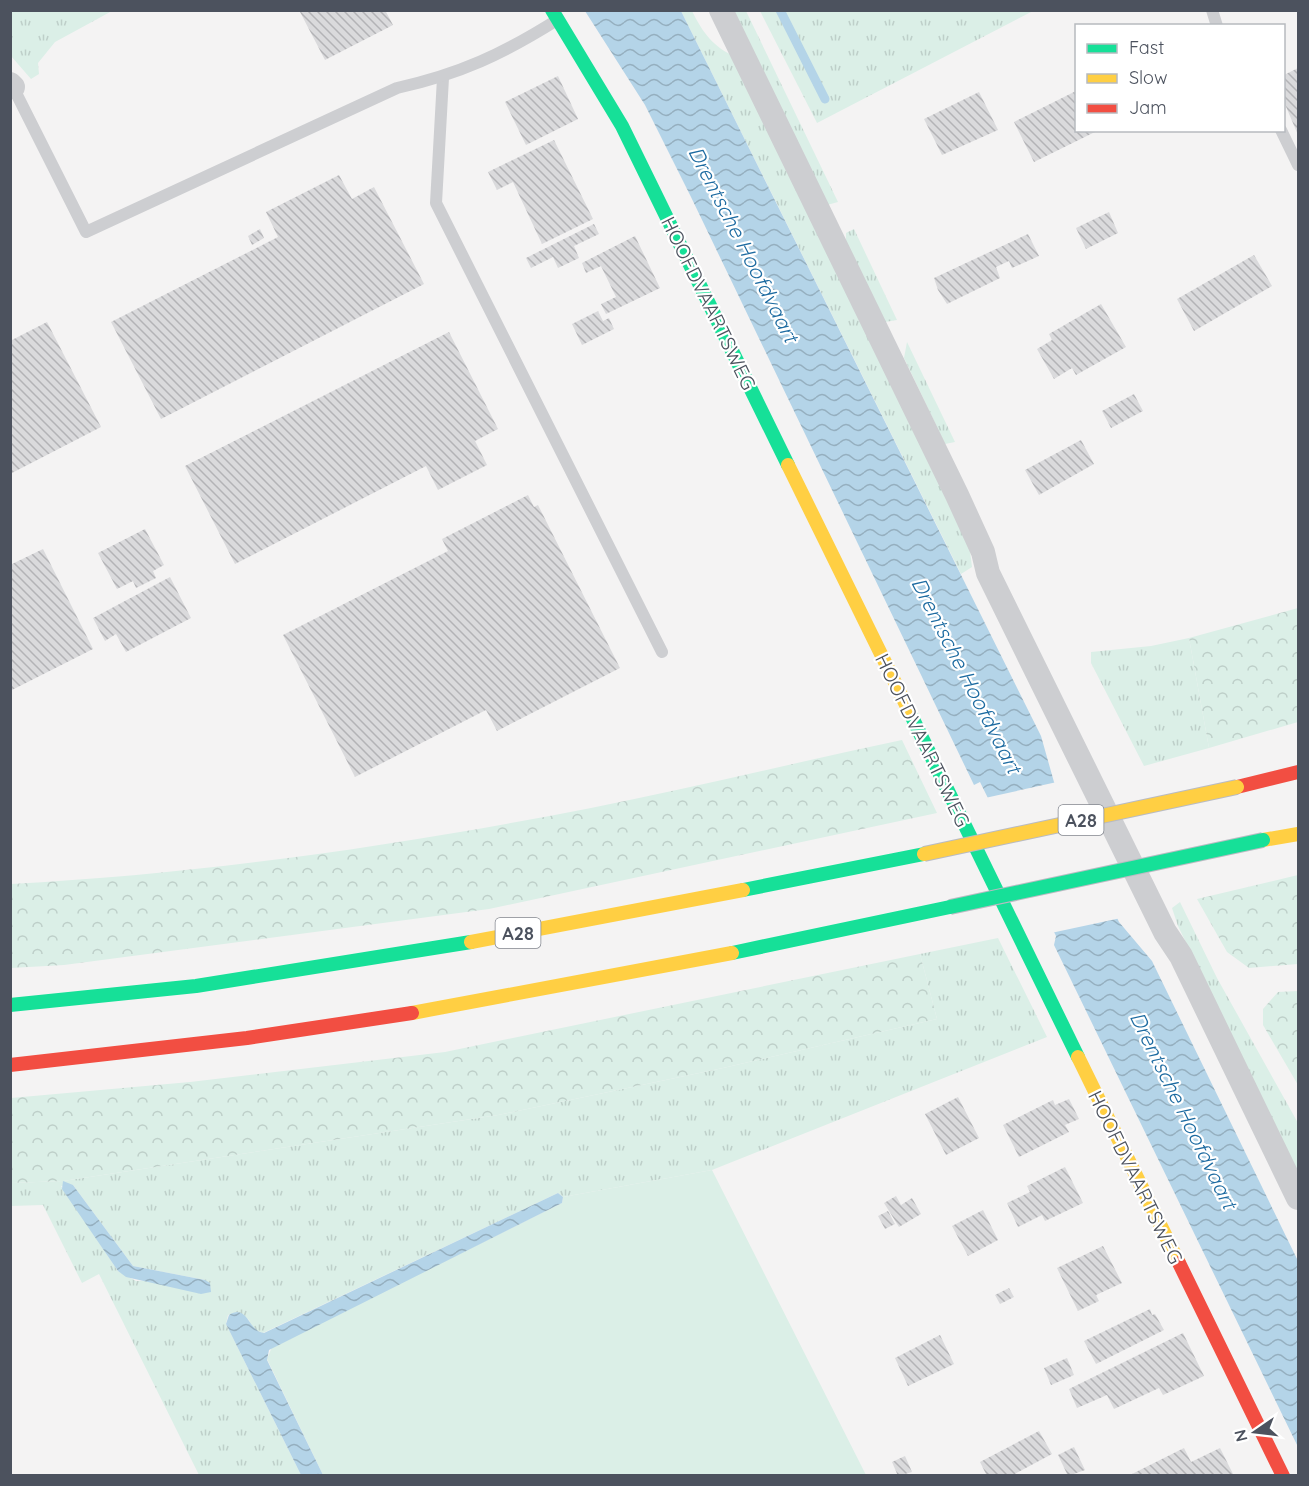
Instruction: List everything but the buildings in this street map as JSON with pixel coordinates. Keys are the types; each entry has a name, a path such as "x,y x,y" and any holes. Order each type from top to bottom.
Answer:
{"main road":[{"name":"HOOFDVAARTSWEG","path":"555,15 622,126 1283,1476"},
{"name":"A28","path":"10,1005 111,998 326,969 713,897 924,854 1299,772"},
{"path":"10,1065 118,1055 378,1020 806,938 1299,834"}],"street":[{"path":"721,10 957,495 983,552 988,573 1165,932 1181,956 1299,1198"}],"lane":[{"path":"12,86 86,232 397,88 443,78 481,63 555,15"},
{"path":"443,78 436,203 662,652"},
{"path":"1282,132 1299,165"}],"green space":[{"path":"11,10 112,11 55,42 38,63 39,74 31,79 11,56"},
{"path":"681,11 692,11 709,38 721,49 736,57 969,543 972,567 961,574"},
{"path":"732,11 746,11 838,202 827,205"},
{"path":"760,11 1033,11 817,123"},
{"path":"854,229 897,320 885,322 846,242 846,233"},
{"path":"907,342 955,442 945,444 904,358"},
{"path":"1298,608 1298,722 1209,748 1189,638"},
{"path":"1189,638 1209,748 1144,766 1091,663 1091,652 1151,646"},
{"path":"902,740 937,813 489,909 64,965 11,968 11,884 157,873 375,846 591,808"},
{"path":"1298,875 1298,964 1249,968 1227,952 1197,899"},
{"path":"1180,902 1217,978 1298,1123 1298,1173 1178,926 1172,908"},
{"path":"998,938 1047,1037 712,1170 563,1197 558,1193 263,1333 253,1329 249,1320 238,1312 228,1315 226,1324 301,1475 199,1475 99,1274 82,1283 43,1205 11,1206 10,1183 63,1181 498,1115 723,1068 937,1019 920,954","holes":["73,1185 133,1266 205,1280 136,1281 118,1271 61,1186"]},
{"path":"920,954 937,1019 723,1068 498,1115 63,1181 11,1183 11,1098 190,1082 445,1052"},
{"path":"1298,991 1298,1085 1263,1025 1263,1009 1278,992"},
{"path":"712,1170 866,1475 323,1475 267,1359 272,1347 562,1203 563,1197"}],"water":[{"name":"Drentsche Hoofdvaart","path":"585,11 681,11 1041,736 1054,782 1119,922 1152,961 1298,1261 1298,1447 1054,945 1056,936 980,782 974,785 691,197 645,105"},
{"path":"63,1181 73,1185 133,1266 205,1280 210,1283 211,1292 201,1294 126,1277 118,1271 62,1189"},
{"path":"558,1193 563,1197 562,1203 269,1350 267,1360 323,1475 301,1475 226,1324 229,1315 235,1312 244,1315 254,1328 264,1333"}],"pier":[{"path":"1057,782 1121,918 1051,933 985,798"}],"waterway":[{"path":"780,10 825,99"}],"traffic: fast":[{"path":"552,10 622,126 788,465"},
{"path":"910,713 1078,1057"},
{"path":"950,907 1263,840"},
{"path":"743,890 924,854"},
{"path":"732,953 950,907"},
{"path":"10,1005 196,986 471,942"}],"traffic: slow":[{"path":"788,465 910,713"},
{"path":"924,854 1237,787"},
{"path":"1263,840 1298,834"},
{"path":"471,942 743,890"},
{"path":"412,1013 732,953"},
{"path":"1078,1057 1179,1263"}],"traffic: jam":[{"path":"1237,787 1298,772"},
{"path":"10,1065 247,1038 412,1013"},
{"path":"1179,1263 1283,1476"}]}
